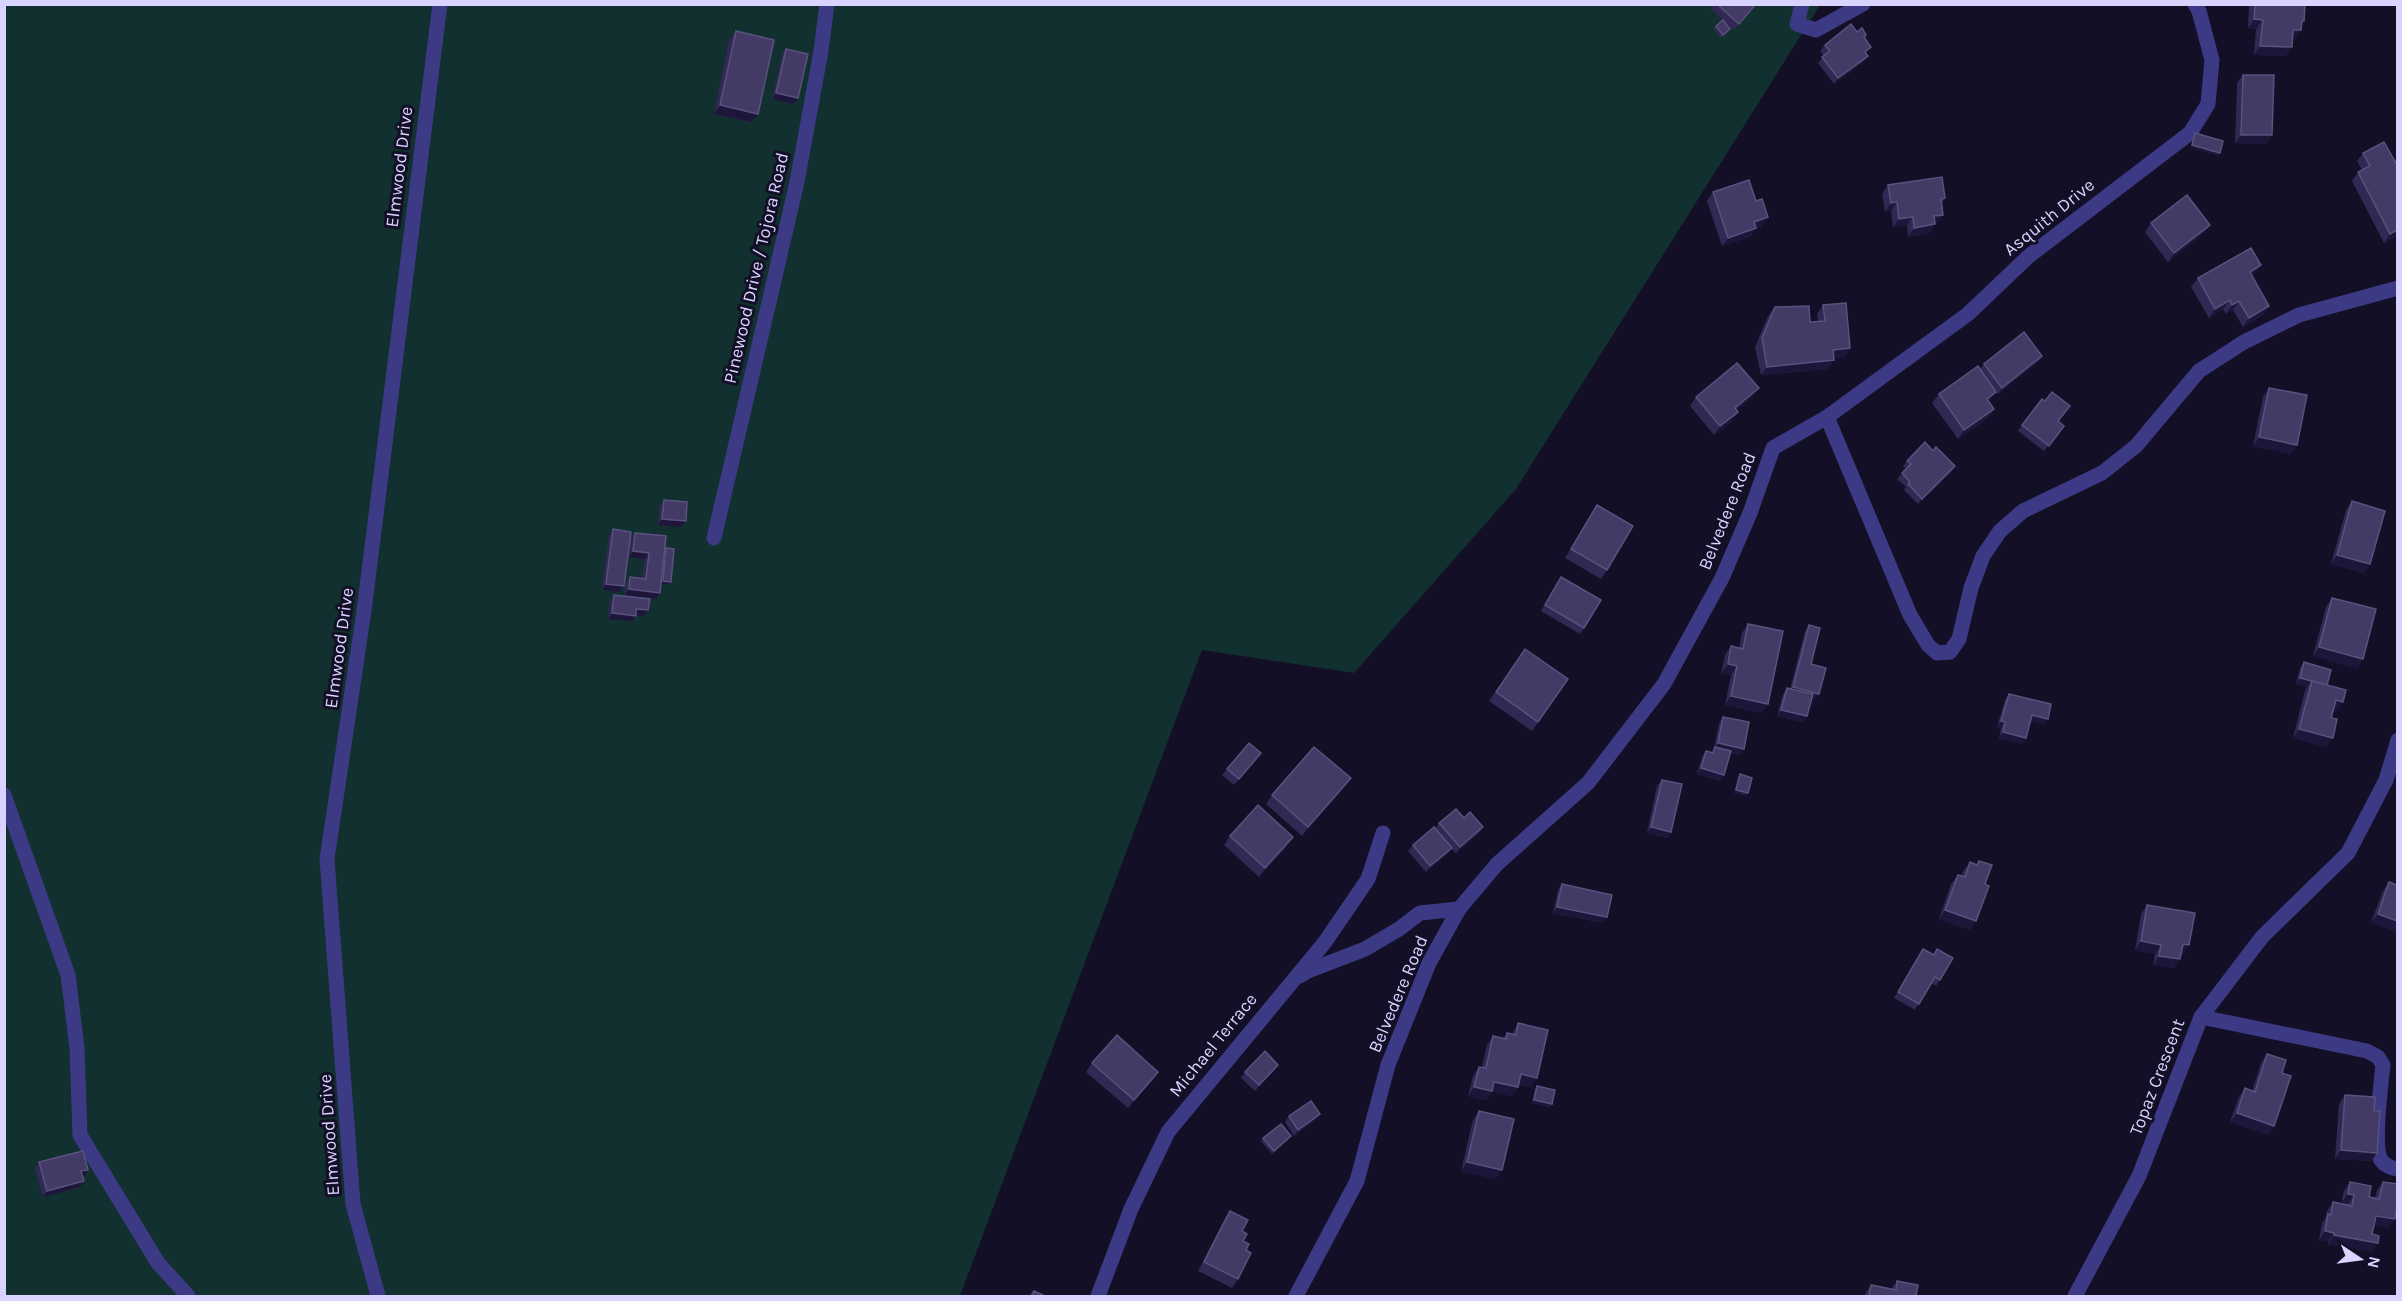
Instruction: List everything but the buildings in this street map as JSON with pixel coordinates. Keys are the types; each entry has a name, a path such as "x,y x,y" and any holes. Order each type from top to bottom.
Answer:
{"street":[{"name":"Elmwood Drive","path":"378,1296 353,1204 327,859 364,611 440,4"},
{"name":"Pinewood Drive / Tojora Road","path":"714,538 797,182 822,51 827,4"},
{"path":"1802,4 1797,24 1816,30 1863,4"},
{"name":"Asquith Drive","path":"1827,417 1968,314 2029,256 2190,133 2208,104 2212,60 2195,4"},
{"path":"1827,417 1910,615 1928,645 1937,653 1950,652 1959,639 1971,588 1983,555 2000,531 2023,511 2102,473 2136,446 2199,371 2244,342 2299,315 2397,288"},
{"name":"Belvedere Road","path":"1296,1296 1357,1181 1388,1065 1429,963 1459,909 1497,864 1588,783 1664,684 1722,578 1750,513 1773,448 1827,417"},
{"name":"Topaz Crescent","path":"2075,1296 2139,1176 2201,1017 2262,937 2348,853 2386,780 2397,740"},
{"path":"4,795 68,975 77,1048 80,1135 158,1263 188,1296"},
{"name":"Michael Terrace","path":"1098,1296 1131,1209 1168,1132 1287,985 1325,942 1368,879 1383,833"},
{"path":"1287,985 1308,971 1365,949 1399,929 1420,913 1459,909"},
{"path":"2201,1017 2376,1055 2383,1065 2379,1102 2379,1154 2384,1163 2397,1169"}],"green space":[{"path":"5,5 1820,5 1516,489 1354,673 1202,650 960,1296 5,1296"}]}
